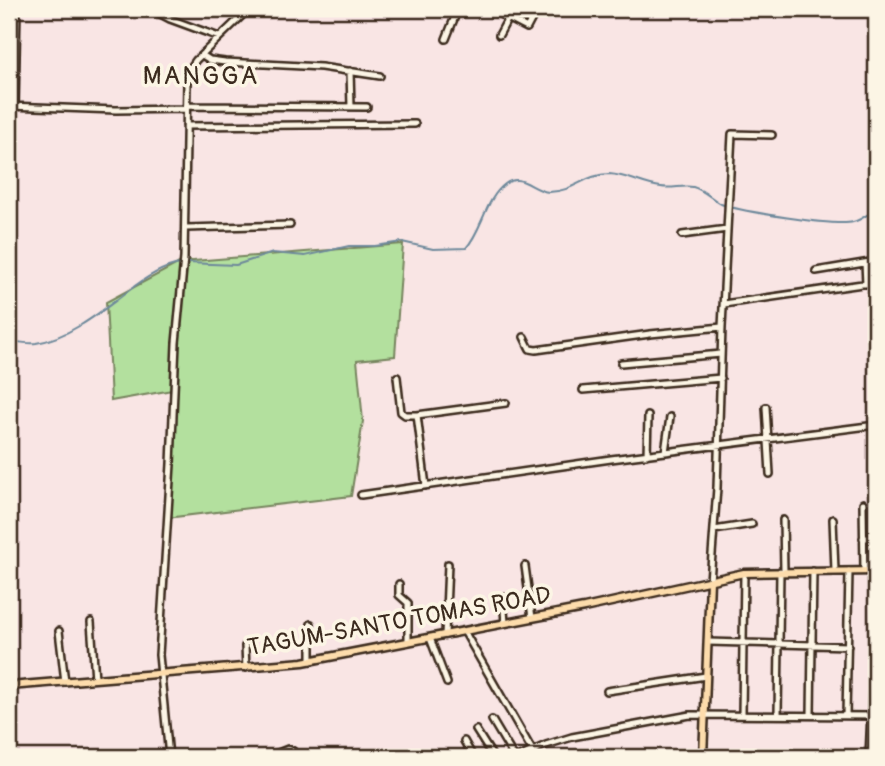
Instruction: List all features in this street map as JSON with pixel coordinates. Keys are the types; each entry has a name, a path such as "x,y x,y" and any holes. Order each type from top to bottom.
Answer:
{"main road":[{"name":"TAGUM-SANTO TOMAS ROAD","path":"9,686 311,661 505,624 744,573 876,571"},
{"path":"703,757 710,580"}],"street":[{"path":"17,9 12,106 116,110 367,107"},
{"path":"151,9 219,37"},
{"path":"169,757 159,674 176,343 186,228 186,108 189,70 249,9"},
{"path":"446,39 458,9"},
{"path":"490,9 527,28 537,9"},
{"path":"499,35 513,9"},
{"path":"202,55 211,60 225,62 321,67 380,76"},
{"path":"350,71 351,107"},
{"path":"186,126 415,124"},
{"path":"710,580 732,134 772,135"},
{"path":"186,228 290,225"},
{"path":"682,234 727,229"},
{"path":"816,271 875,261 876,230"},
{"path":"865,263 866,284"},
{"path":"724,304 876,282"},
{"path":"524,337 530,349 536,350 722,327"},
{"path":"621,363 722,354"},
{"path":"397,377 401,412 405,415 506,403"},
{"path":"583,390 721,378"},
{"path":"765,407 770,474"},
{"path":"418,415 426,486"},
{"path":"647,455 648,416"},
{"path":"665,452 670,417"},
{"path":"361,495 876,425"},
{"path":"863,503 864,571"},
{"path":"833,519 835,571"},
{"path":"778,715 783,520"},
{"path":"714,530 752,524"},
{"path":"863,538 876,538"},
{"path":"445,635 448,564"},
{"path":"525,566 532,618"},
{"path":"811,715 813,571"},
{"path":"846,716 849,571"},
{"path":"742,714 744,573"},
{"path":"399,584 399,595 408,603 408,642"},
{"path":"503,597 505,624"},
{"path":"869,757 874,716 876,602"},
{"path":"90,622 95,679"},
{"path":"311,661 312,624"},
{"path":"59,631 65,682"},
{"path":"464,631 536,757"},
{"path":"430,638 447,683"},
{"path":"708,642 848,646"},
{"path":"245,646 246,668"},
{"path":"607,691 706,676"},
{"path":"520,757 532,750 572,737 704,714 874,716"},
{"path":"492,720 514,757"},
{"path":"476,730 493,757"},
{"path":"464,741 473,757"},
{"path":"268,757 288,749 293,751 295,757"}],"green space":[{"path":"403,244 395,356 357,360 363,421 351,496 166,518 172,390 111,401 106,302 181,262"}],"waterway":[{"path":"187,263 236,265 273,253 305,256 349,246 402,242 433,249 466,248 498,190 517,180 549,192 609,174 661,187 693,187 731,207 787,218 828,222 853,222 876,209"},
{"path":"9,341 36,343 61,336 152,275 180,264"}],"district":[{"name":"MANGGA","path":"201,75"}]}
